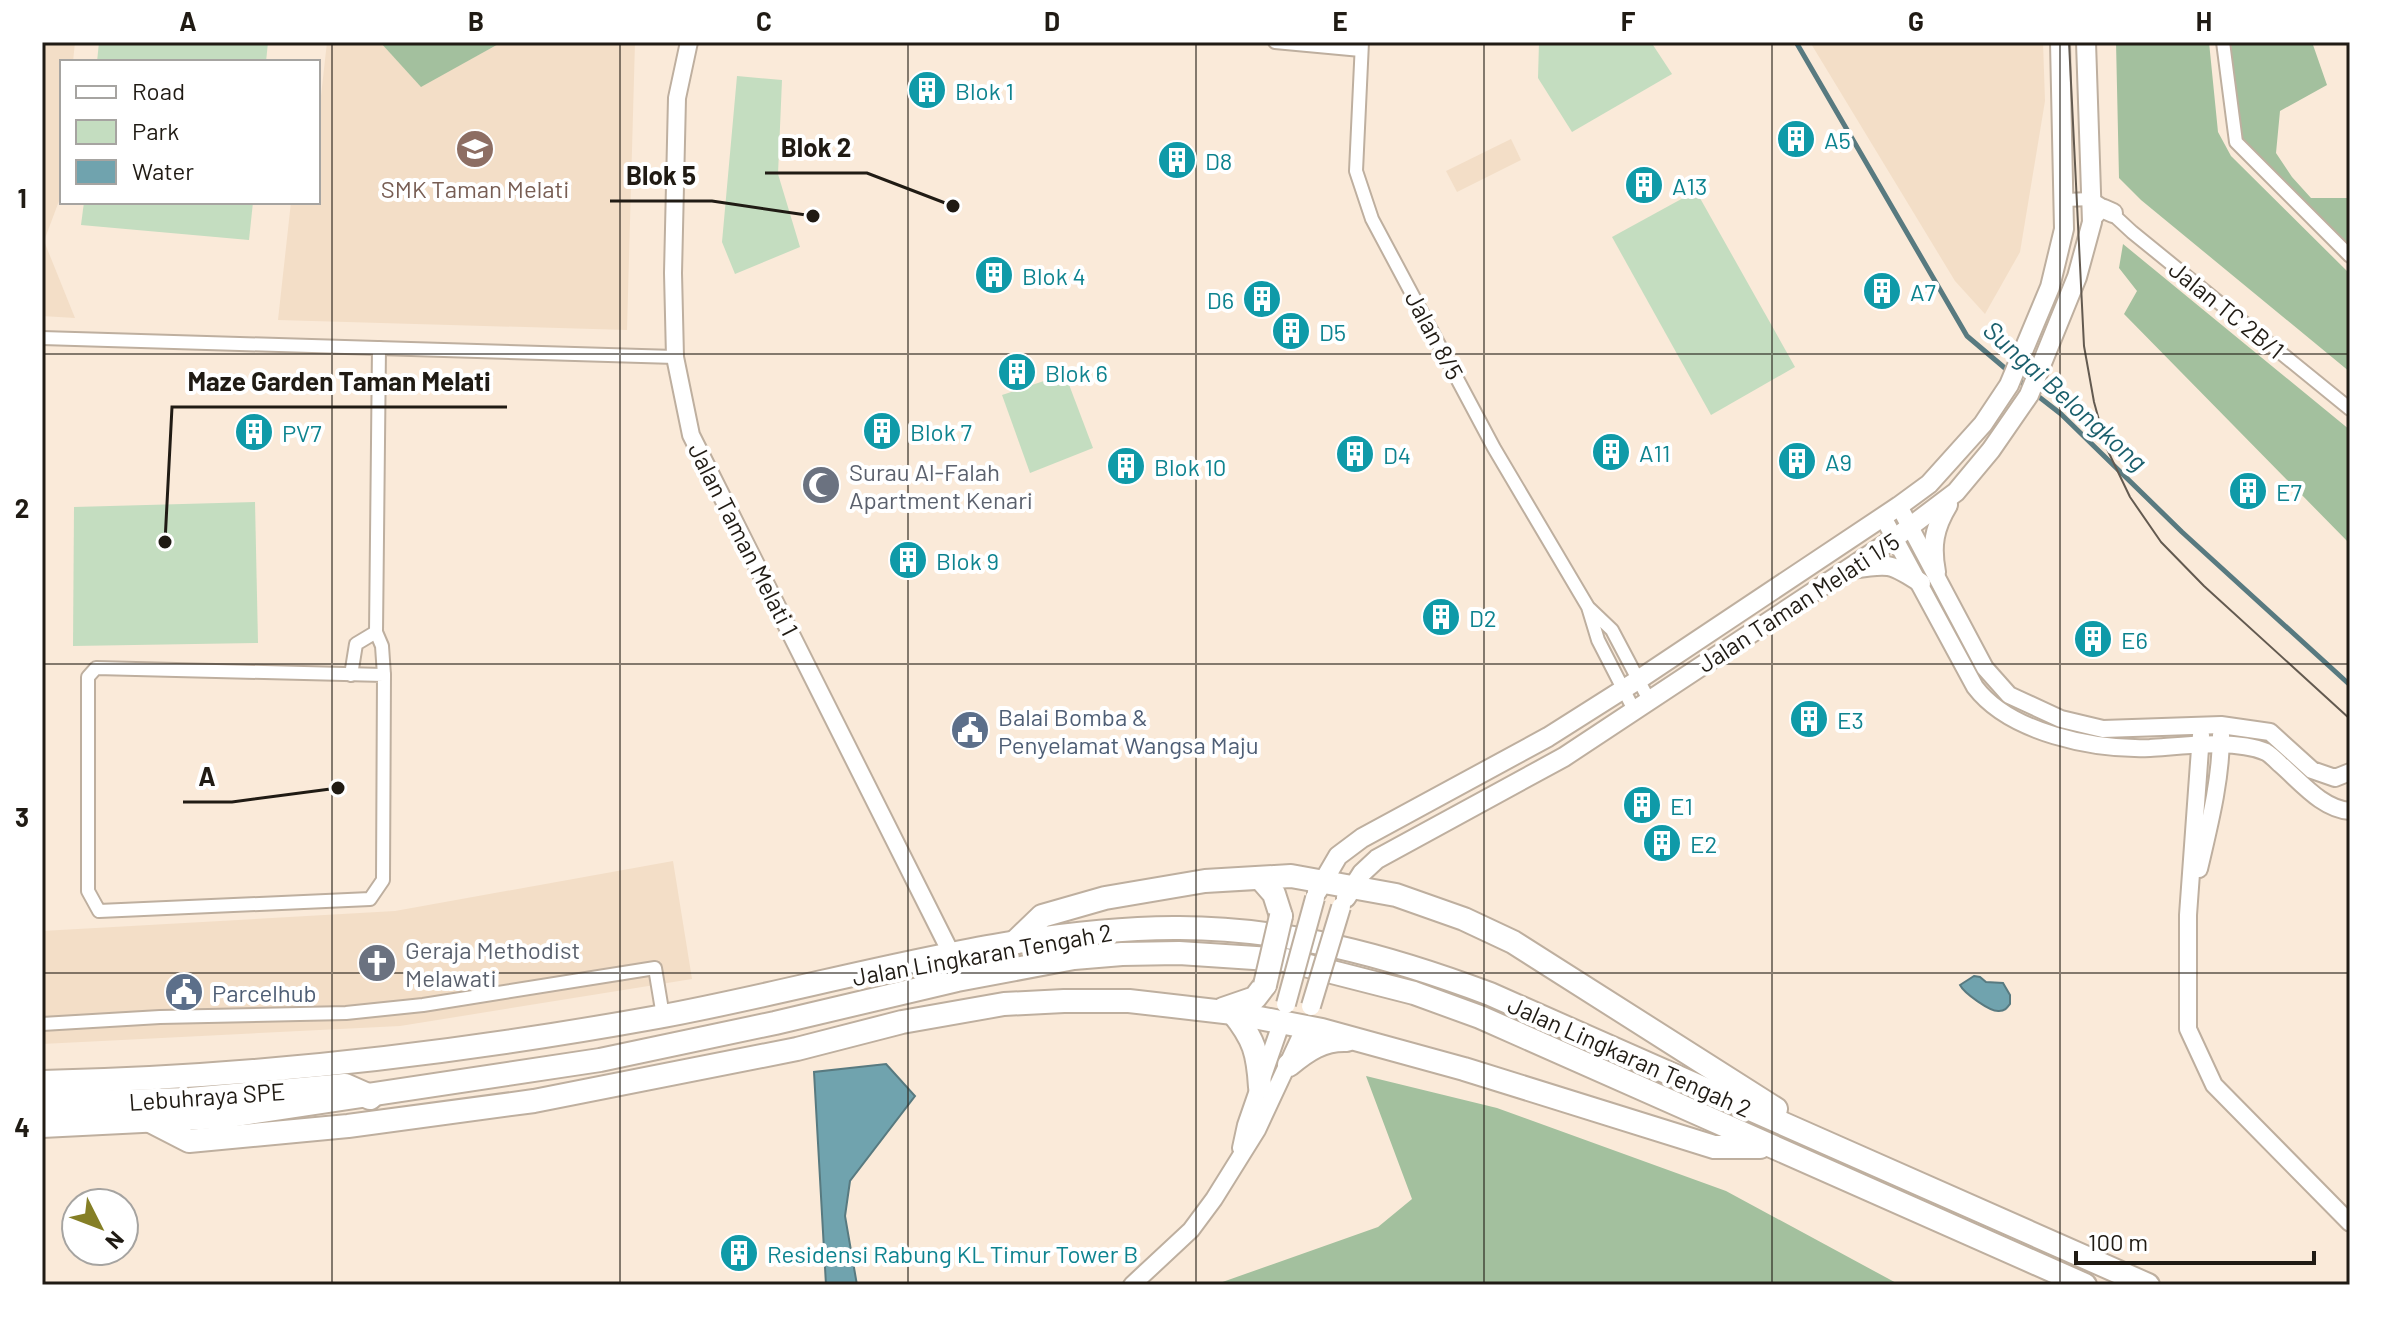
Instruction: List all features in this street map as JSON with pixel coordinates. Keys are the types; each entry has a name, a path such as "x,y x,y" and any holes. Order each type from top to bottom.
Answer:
{"highway":[{"path":"1014,943 1042,916 1105,898 1205,881 1291,876 1318,890 1351,887 1396,895 1464,919 1513,942 1841,1150"},
{"path":"1225,1011 1255,998 1265,985 1281,916 1274,894 1260,878"},
{"name":"Jalan Lingkaran Tengah 2","path":"42,1082 218,1074 369,1061 516,1042 663,1016 1014,943 1108,930 1177,928 1263,933 1358,951 1422,969 1490,994 2148,1285"},
{"name":"Jalan Lingkaran Tengah 2","path":"42,1126 222,1117 600,1060 1018,967 1074,958 1191,954 1285,960 1414,993 1480,1017 2085,1285"},
{"path":"152,1122 189,1141 348,1126 534,1101 797,1049 902,1022 1004,1004 1129,1001 1308,1016 1368,1041 1714,1147 1770,1146"},
{"path":"1225,1011 1250,1033 1259,1059 1260,1087"},
{"path":"1289,1065 1307,1050 1332,1039 1368,1041"},
{"name":"Lebuhraya SPE","path":"42,1104 190,1100 345,1086 370,1097"}],"main road":[{"name":"Jalan Taman Melati 1/5","path":"1284,1013 1318,890 1338,856 1362,838 1548,737 1883,517 1929,484 1983,424 2018,367 2050,287 2064,229 2060,42"},
{"name":"Jalan Taman Melati 1/5","path":"1308,1016 1341,907 1351,887 1377,859 1564,757 1895,538 1956,492 1991,450 2033,387 2077,277 2100,209 2092,176 2086,42"},
{"path":"1846,570 1878,564 1893,565 1928,578 1934,532 1956,492"},
{"path":"1291,876 1338,856"}],"street":[{"name":"Jalan Taman Melati 1","path":"689,42 677,98 673,273 675,357 691,435 952,955"},
{"path":"1275,42 1362,46"},
{"path":"2223,42 2236,142 2350,256"},
{"name":"Jalan 8/5","path":"1362,46 1356,171 1372,219 1494,448 1588,607 1598,640 1642,705"},
{"path":"2064,200 2100,209"},
{"name":"Jalan TC 2B/1","path":"2100,209 2350,409"},
{"path":"42,338 675,357"},
{"path":"379,348 376,632 382,646 384,675 383,880 370,899 99,911 88,891 88,677 96,668 384,675"},
{"path":"1899,506 1911,527 1928,578 1975,687 1985,699 2024,725 2100,746 2126,748 2221,744 2267,753 2329,806 2350,811"},
{"path":"1883,517 1895,538 1928,578 1985,668 2009,695 2061,719 2103,729 2221,725 2270,732 2312,770 2335,778 2350,772"},
{"name":"Jalan 8/5","path":"1588,607 1612,630 1630,685 1642,705"},
{"path":"351,675 356,644 376,632"},
{"path":"2188,915 2210,824 2221,725"},
{"path":"2202,726 2188,915 2188,1029 2214,1085 2350,1223"},
{"path":"42,1024 160,1017 346,1013 423,1005 655,968 663,1016"},
{"path":"1239,1157 1246,1125 1284,1013"},
{"path":"1132,1285 1191,1230 1257,1130 1289,1065 1308,1016"}],"shaded area":[{"path":"42,42 75,42 73,60 60,60 60,198 44,241 75,318 42,316"},
{"name":"SMK Taman Melati","path":"327,42 380,42 421,86 502,42 635,42 627,330 278,320 291,204 320,204 321,96"},
{"path":"1810,42 2043,42 2045,101 2020,252 1985,314 1955,281"},
{"path":"1511,139 1521,160 1457,192 1446,171"},
{"path":"673,861 692,979 400,1026 42,1044 42,931 395,911"}],"green space":[{"path":"99,42 268,42 266,60 97,60"},
{"path":"380,42 502,42 421,87"},
{"path":"1539,42 1651,42 1672,74 1572,132 1538,78"},
{"path":"2116,42 2209,42 2218,132 2231,156 2350,274 2350,372 2141,200 2119,178"},
{"path":"2223,42 2312,42 2327,85 2280,111 2276,153 2311,198 2350,198 2350,251 2250,152 2231,127"},
{"path":"737,76 782,80 778,174 800,247 735,274 722,242"},
{"path":"1696,191 1795,367 1711,415 1612,237"},
{"path":"84,204 253,204 249,240 81,225"},
{"path":"2123,244 2350,430 2350,544 2124,314 2137,291 2119,268"},
{"path":"1065,374 1093,448 1030,473 1002,395"},
{"path":"255,502 258,643 73,646 74,507"},
{"path":"1366,1076 1497,1108 1726,1191 1900,1285 1214,1285 1378,1227 1412,1199"}],"water":[{"path":"1974,976 1986,982 2003,983 2010,995 2007,1008 1995,1010 1967,993 1960,985"},
{"path":"886,1064 915,1096 850,1181 845,1216 857,1285 826,1285 814,1072"}],"waterway":[{"name":"Sungai Belongkong","path":"1796,42 1967,336 2026,386"},
{"name":"Sungai Belongkong","path":"2034,393 2061,414 2182,532 2350,685"}],"tram line":[{"path":"2069,42 2084,346 2094,402 2107,449 2130,497 2161,542 2204,586 2350,719"}],"place":[{"name":"Blok 1","path":"927,90"},
{"name":"A5","path":"1796,139"},
{"name":"SMK Taman Melati","path":"475,149"},
{"name":"D8","path":"1177,160"},
{"name":"A13","path":"1644,185"},
{"name":"Blok 2","path":"953,206"},
{"name":"Blok 5","path":"813,216"},
{"name":"Blok 4","path":"994,275"},
{"name":"A7","path":"1882,291"},
{"name":"D6","path":"1262,299"},
{"name":"D5","path":"1291,331"},
{"name":"Blok 6","path":"1017,372"},
{"name":"Blok 7","path":"882,431"},
{"name":"PV7","path":"254,432"},
{"name":"A11","path":"1611,452"},
{"name":"D4","path":"1355,454"},
{"name":"A9","path":"1797,461"},
{"name":"Blok 10","path":"1126,466"},
{"name":"Surau Al-Falah Apartment Kenari","path":"821,485"},
{"name":"E7","path":"2248,491"},
{"name":"Maze Garden Taman Melati","path":"165,542"},
{"name":"Blok 9","path":"908,560"},
{"name":"D2","path":"1441,617"},
{"name":"E6","path":"2093,639"},
{"name":"E3","path":"1809,719"},
{"name":"Balai Bomba & Penyelamat Wangsa Maju","path":"970,730"},
{"name":"A","path":"338,788"},
{"name":"E1","path":"1642,805"},
{"name":"E2","path":"1662,843"},
{"name":"Geraja Methodist Melawati","path":"377,963"},
{"name":"Parcelhub","path":"184,992"},
{"name":"Residensi Rabung KL Timur Tower B","path":"739,1253"}]}
